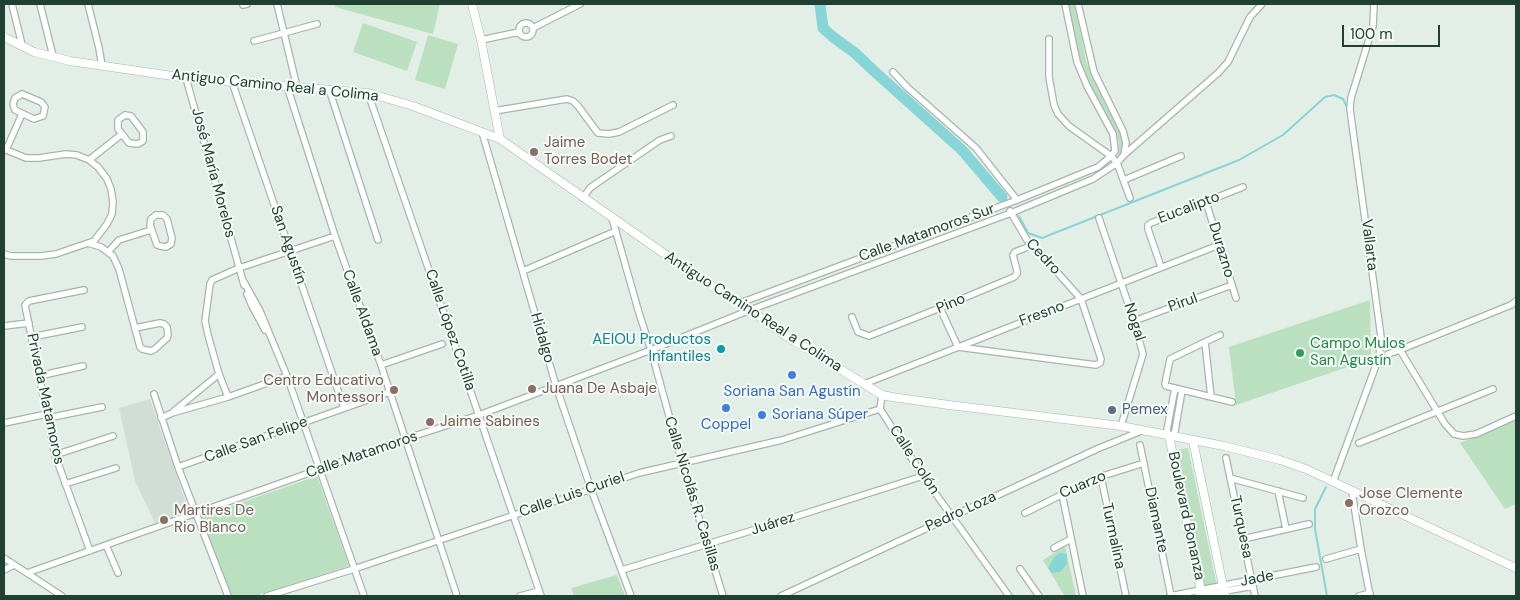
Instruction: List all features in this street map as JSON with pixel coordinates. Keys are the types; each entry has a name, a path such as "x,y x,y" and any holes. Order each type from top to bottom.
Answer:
{"main road":[{"path":"472,4 481,40 500,139"},
{"name":"Antiguo Camino Real a Colima","path":"4,37 34,52 70,61 186,78 368,93 413,106 500,139 696,276 740,303 786,336 882,395 892,398 1121,426 1224,446 1280,460 1306,469 1516,568"},
{"name":"Boulevard Bonanza","path":"1170,436 1201,594"},
{"name":"Boulevard Bonanza","path":"1193,441 1224,591"}],"street":[{"path":"12,4 22,45"},
{"path":"40,4 53,56"},
{"path":"88,4 102,66"},
{"path":"278,4 297,87"},
{"path":"533,28 580,4"},
{"path":"1064,4 1077,62 1087,86 1113,134 1115,151 1111,156"},
{"path":"1078,4 1094,72 1123,131 1126,144 1124,155"},
{"name":"Calle Matamoros Sur","path":"750,310 1011,213 1093,179 1117,163 1223,67 1234,52 1250,16 1262,4"},
{"name":"Vallarta","path":"1332,482 1380,350 1381,337 1350,109 1351,98 1373,26 1374,4"},
{"path":"525,23 530,24 533,28 532,35 527,38 522,37 519,32 520,26 525,23"},
{"path":"254,41 317,24"},
{"path":"481,40 519,32"},
{"path":"1048,39 1049,77 1051,94 1056,109 1069,126 1111,156 1117,163 1130,198"},
{"path":"893,72 907,87 976,148 1017,200"},
{"name":"José María Morelos","path":"186,78 239,268 252,306 272,340 287,376 364,596"},
{"name":"San Agustín","path":"232,82 344,408"},
{"name":"Calle Aldama","path":"287,86 335,236 381,365 457,596"},
{"path":"328,89 378,240"},
{"name":"Calle López Cotilla","path":"368,93 539,593"},
{"path":"22,94 41,102 45,107 42,116 37,119 22,114 15,110 13,104 15,98 22,94"},
{"path":"494,111 567,98 578,106 598,133 609,134 619,132 673,105"},
{"path":"4,254 11,256 41,256 56,254 94,241 112,214 113,202 107,179 98,167 89,160 77,155 66,154 26,158 5,149 22,114"},
{"path":"128,115 131,116 143,132 144,138 141,143 135,145 130,143 122,134 117,126 118,120 122,116 128,115"},
{"name":"Hidalgo","path":"482,132 556,386 591,489 631,596"},
{"path":"89,160 122,134"},
{"path":"583,198 590,188 597,183 660,140 671,136"},
{"name":"Calle Matamoros Sur","path":"740,303 1007,204 1098,167 1111,156"},
{"path":"1124,180 1180,156"},
{"name":"Eucalipto","path":"1161,267 1148,225 1243,187"},
{"name":"Durazno","path":"1206,202 1236,298"},
{"name":"Cedro","path":"958,347 1096,365 1100,363 1101,359 1082,299 1023,235 1007,204"},
{"path":"159,215 165,217 172,238 171,244 162,247 157,245 151,230 150,222 154,217 159,215"},
{"name":"Calle Nicolás R. Casillas","path":"612,218 682,463 723,596"},
{"name":"Nogal","path":"1100,218 1143,354 1121,426"},
{"path":"108,252 119,240 151,230"},
{"path":"523,271 616,231"},
{"path":"228,397 219,374 205,321 212,280 239,268 335,236"},
{"path":"88,243 101,247 113,256 119,269 140,347 146,351 151,351 168,335 167,327 160,323 135,328"},
{"name":"Fresno","path":"864,384 1219,244"},
{"name":"Pino","path":"852,317 858,332 869,336 940,308 1014,277 1017,274 1017,270 1013,255 1033,245"},
{"path":"844,264 848,274"},
{"name":"Pirul","path":"1134,321 1232,285"},
{"name":"Privada Matamoros","path":"84,290 27,302 25,305 55,455 90,551"},
{"path":"1388,354 1511,305 1516,301"},
{"path":"940,308 958,347"},
{"name":"Calle Matamoros","path":"27,573 319,469 479,415 651,350 750,310"},
{"path":"4,326 29,323"},
{"path":"32,338 82,327"},
{"path":"1220,335 1169,361 1164,383 1166,386 1232,402"},
{"path":"1205,342 1211,397"},
{"path":"381,365 442,344"},
{"path":"1400,350 1445,424 1454,434 1463,436 1476,434 1516,416"},
{"path":"39,376 82,366"},
{"path":"172,413 219,374"},
{"path":"161,418 287,376"},
{"path":"1170,436 1175,388"},
{"path":"1359,443 1493,389"},
{"path":"1170,436 1182,390"},
{"name":"Calle San Felipe","path":"178,467 390,392"},
{"path":"154,394 178,467 228,596"},
{"name":"Calle Colón","path":"882,395 880,409 923,476 1009,596"},
{"path":"4,423 102,407"},
{"name":"Calle Luis Curiel","path":"267,596 354,569 639,472 782,440 880,409"},
{"name":"Pedro Loza","path":"781,596 1097,449 1141,431"},
{"path":"55,455 113,436"},
{"name":"Diamante","path":"1140,445 1171,596"},
{"name":"Turquesa","path":"1226,458 1255,596"},
{"name":"Cuarzo","path":"1025,513 1100,477 1144,463"},
{"path":"65,484 116,468"},
{"name":"Juárez","path":"622,570 923,476"},
{"name":"Turmalina","path":"1100,477 1126,596"},
{"path":"1230,478 1303,498"},
{"path":"1278,491 1286,529"},
{"path":"1352,492 1370,595 1359,596"},
{"path":"1062,494 1083,596"},
{"path":"1243,539 1309,524"},
{"path":"1054,548 1071,539"},
{"path":"106,545 118,574"},
{"path":"1326,559 1361,549"},
{"path":"4,557 62,596"},
{"path":"4,570 14,565"},
{"name":"Jade","path":"1171,596 1224,591 1316,567"},
{"path":"1020,569 1040,596"},
{"path":"520,596 539,593"}],"shaded area":[{"path":"150,399 189,512 155,523 135,481 119,408"}],"green space":[{"path":"336,4 440,4 433,34 335,7"},
{"path":"1068,4 1075,4 1086,61 1094,81 1122,132 1123,152 1118,155 1119,144 1117,134 1089,84 1080,62"},
{"path":"363,23 417,42 407,71 353,52"},
{"path":"428,35 458,44 445,89 415,80"},
{"name":"Campo Mulos San Agustín","path":"1370,300 1371,359 1236,405 1229,347"},
{"path":"1516,419 1516,504 1505,509 1460,443"},
{"path":"1188,448 1219,596 1205,596 1175,450"},
{"path":"317,476 349,566 255,596 231,596 200,517"},
{"path":"1065,546 1076,596 1064,595 1043,560"},
{"path":"617,575 625,596 574,596 571,588"}],"water":[{"path":"1060,553 1067,554 1067,564 1060,572 1052,573 1048,568 1054,557"}],"waterway":[{"path":"820,4 823,28 855,53 962,150 1002,197"},
{"path":"1019,216 1028,233 1042,238 1239,160 1283,135 1325,97 1334,95 1343,99 1348,109"},
{"path":"1326,487 1315,509 1315,529 1327,596"}],"place":[{"name":"Jaime Torres Bodet","path":"534,152"},
{"name":"AEIOU Productos Infantiles","path":"721,349"},
{"name":"Campo Mulos San Agustín","path":"1300,353"},
{"name":"Soriana San Agustín","path":"792,375"},
{"name":"Juana De Asbaje","path":"532,389"},
{"name":"Centro Educativo Montessori","path":"394,390"},
{"name":"Coppel","path":"726,408"},
{"name":"Pemex","path":"1112,410"},
{"name":"Soriana Súper","path":"762,415"},
{"name":"Jaime Sabines","path":"430,422"},
{"name":"Jose Clemente Orozco","path":"1349,503"},
{"name":"Martires De Rio Blanco","path":"164,520"}]}
